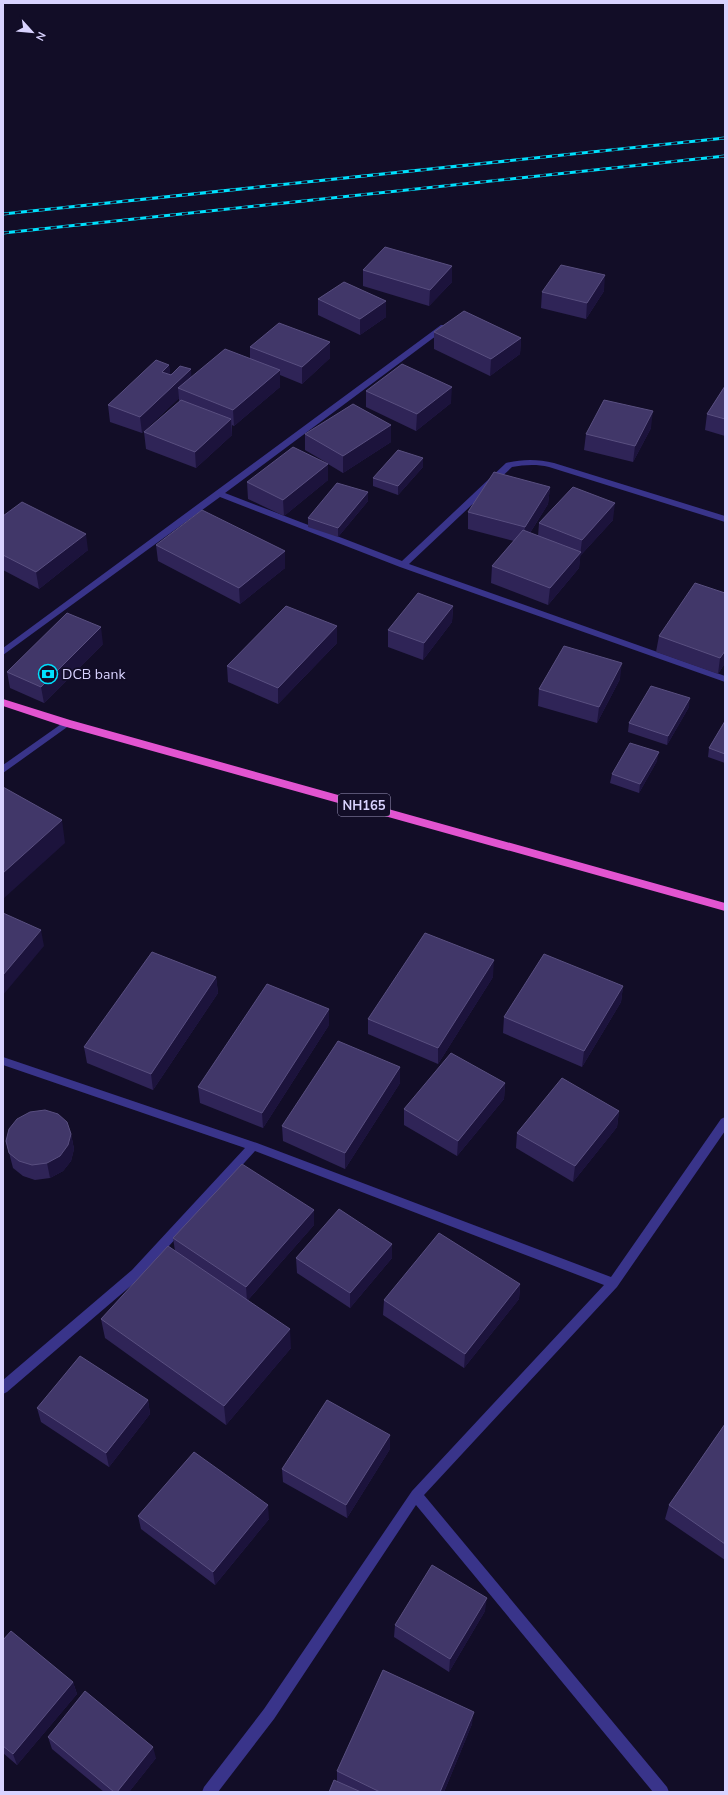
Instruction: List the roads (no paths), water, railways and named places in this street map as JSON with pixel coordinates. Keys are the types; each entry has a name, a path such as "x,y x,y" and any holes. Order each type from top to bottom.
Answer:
{"highway":[{"name":"NH165","path":"3,702 67,723 725,907"}],"street":[{"path":"3,652 444,327"},
{"path":"403,565 509,465 522,462 536,461 552,465 725,519"},
{"path":"219,494 403,565 725,679"},
{"path":"3,770 67,723"},
{"path":"3,1061 253,1146 613,1283"},
{"path":"209,1792 269,1714 416,1495 613,1283 725,1122"},
{"path":"3,1388 136,1274 253,1146"},
{"path":"416,1495 662,1792"}],"railway":[{"path":"3,214 725,138"},
{"path":"3,233 725,156"}],"place":[{"name":"DCB bank","path":"48,674"}]}
